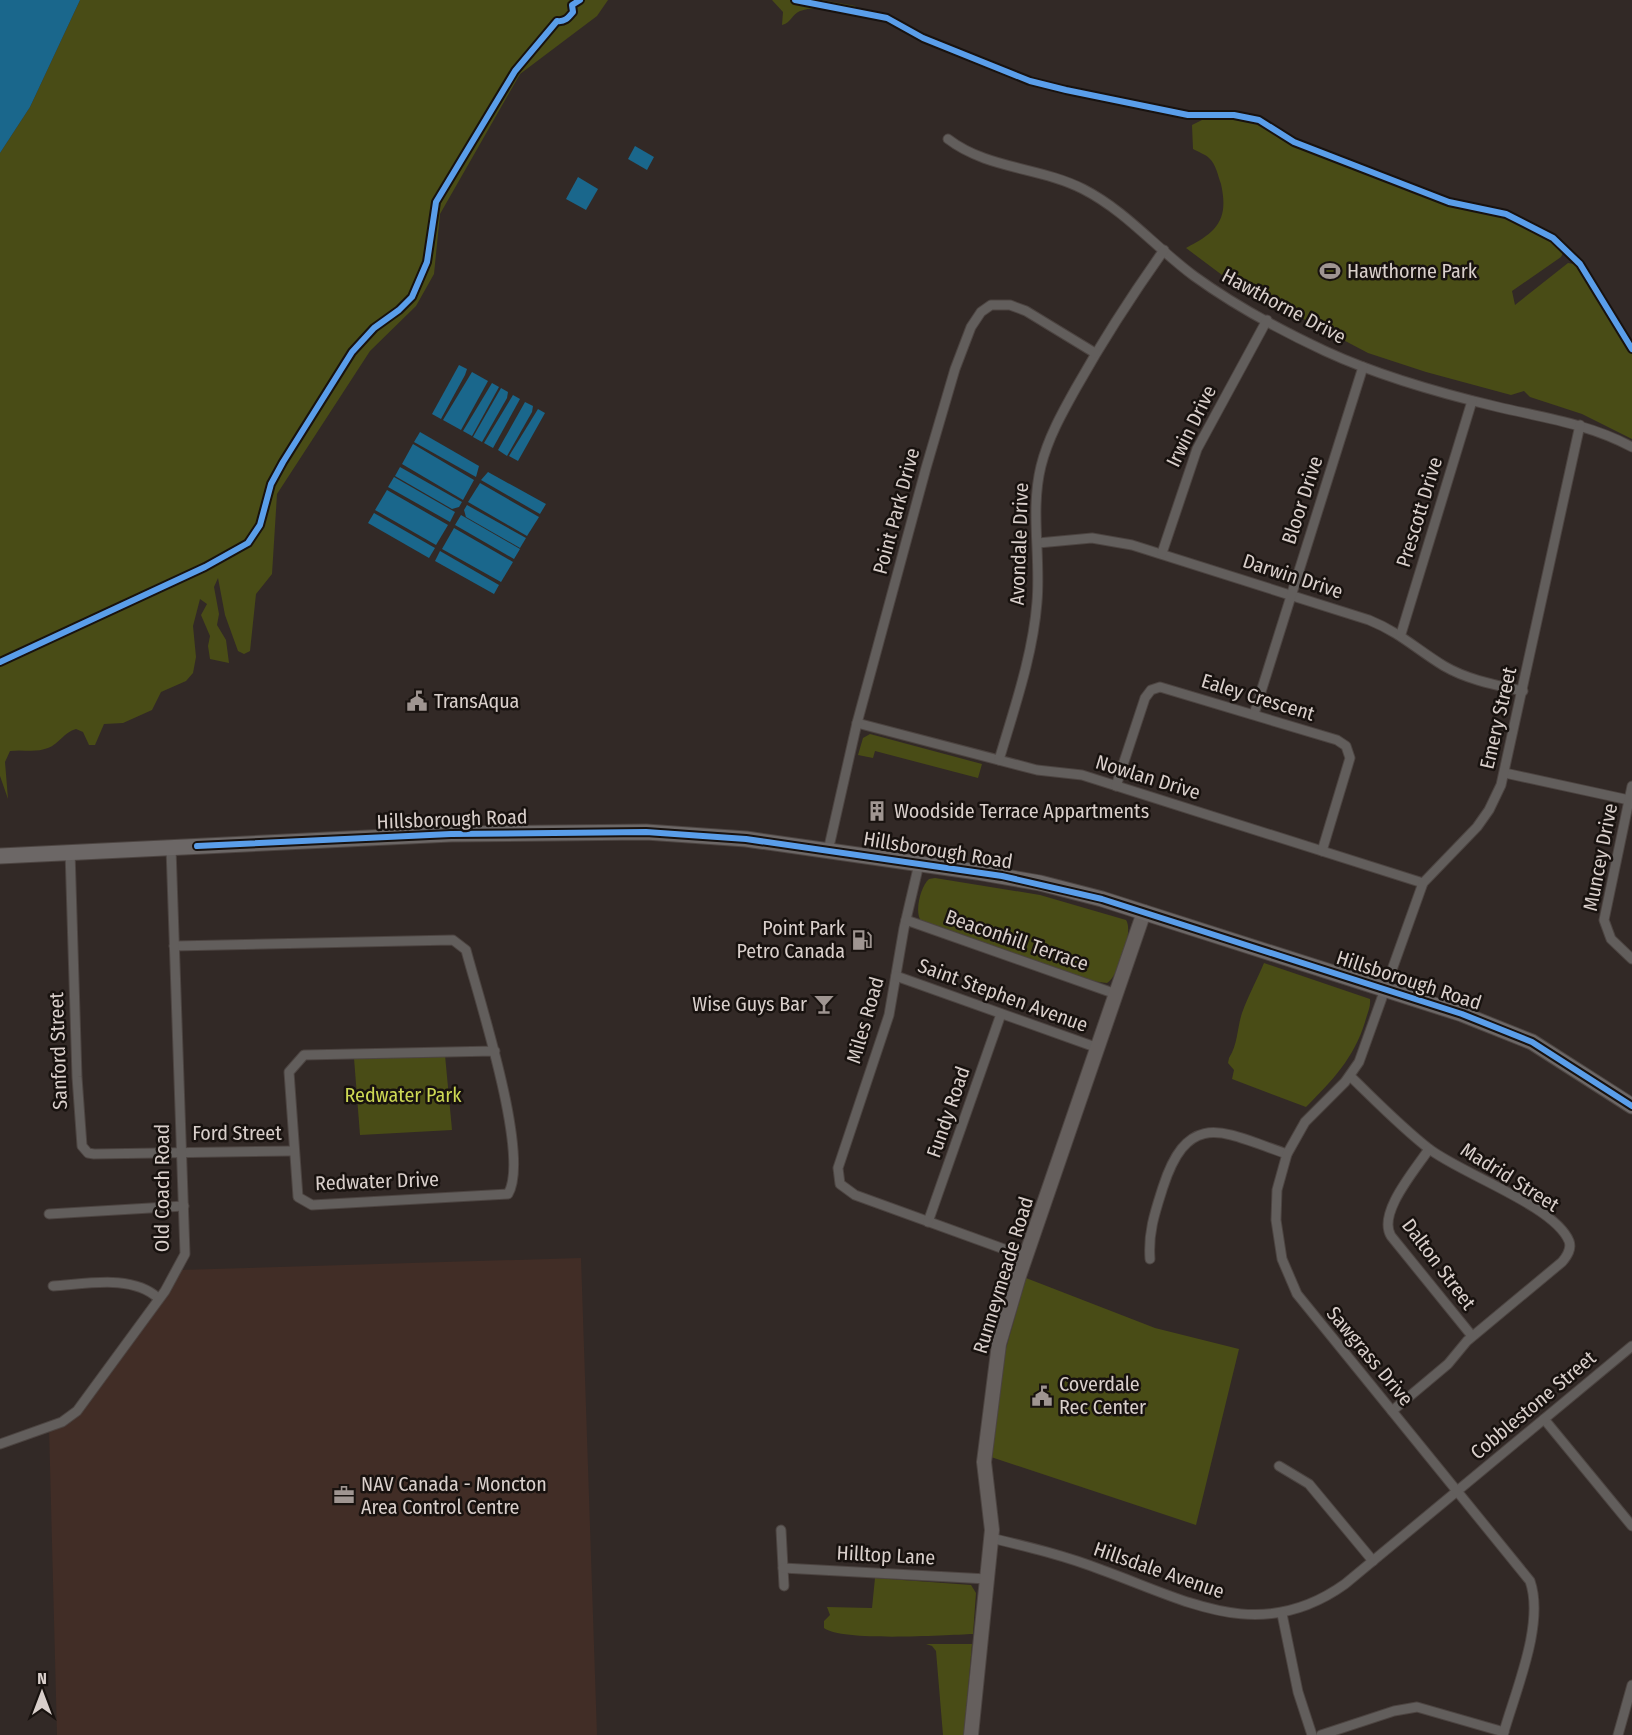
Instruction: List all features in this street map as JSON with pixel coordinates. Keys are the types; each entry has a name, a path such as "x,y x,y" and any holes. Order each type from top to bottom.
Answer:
{"main road":[{"name":"Hillsborough Road","path":"0,856 451,834 646,832 721,837 828,850 1040,883 1144,912 1384,989 1514,1034 1565,1061 1632,1106"}],"street":[{"name":"Hawthorne Drive","path":"948,139 975,156 1049,176 1084,190 1127,218 1212,289 1316,346 1364,367 1472,401 1600,430 1632,447"},
{"name":"Avondale Drive","path":"999,760 1033,631 1038,579 1036,493 1045,453 1057,423 1095,353 1120,311 1164,250"},
{"name":"Point Park Drive","path":"828,850 857,723 942,413 955,369 976,318 991,305 1010,305 1026,311 1095,353"},
{"name":"Irwin Drive","path":"1162,552 1197,448 1267,320"},
{"name":"Bloor Drive","path":"1254,714 1364,367"},
{"name":"Prescott Drive","path":"1401,634 1472,401"},
{"name":"Emery Street","path":"1384,989 1423,883 1484,818 1505,773 1580,425"},
{"name":"Darwin Drive","path":"1038,543 1092,538 1162,552 1369,620 1401,634 1451,670 1483,682 1523,691"},
{"name":"Ealey Crescent","path":"1116,786 1145,698 1155,688 1172,688 1336,740 1349,750 1350,761 1322,851"},
{"name":"Nowlan Drive","path":"857,723 1036,770 1082,775 1423,883"},
{"path":"1505,773 1629,800"},
{"name":"Muncey Drive","path":"1632,786 1604,920 1611,939 1632,960"},
{"name":"Old Coach Road","path":"0,1444 62,1422 76,1411 165,1291 185,1254 171,848"},
{"name":"Sanford Street","path":"70,851 77,1089 82,1146 88,1153 94,1154 181,1151"},
{"name":"Miles Road","path":"919,864 906,920 889,1015 841,1154 838,1174 840,1184 855,1195 928,1222"},
{"name":"Runneymeade Road","path":"971,1735 992,1538 984,1462 1002,1332 1144,912"},
{"name":"Beaconhill Terrace","path":"906,920 1116,994"},
{"name":"Redwater Drive","path":"174,946 453,940 466,950 495,1051 512,1142 513,1185 508,1194 312,1205 298,1197 292,1151 289,1072 304,1055 495,1051"},
{"name":"Saint Stephen Avenue","path":"896,976 1098,1048"},
{"name":"Sawgrass Drive","path":"1384,989 1367,1045 1350,1076 1305,1122 1287,1154 1277,1190 1276,1220 1279,1249 1288,1276 1309,1311 1521,1568 1532,1589 1535,1610 1533,1630 1503,1733"},
{"name":"Fundy Road","path":"928,1222 1001,1014"},
{"name":"Madrid Street","path":"1350,1076 1429,1149 1540,1212 1566,1236 1570,1244 1568,1255 1562,1262 1472,1336 1448,1364 1392,1411"},
{"path":"1150,1259 1151,1225 1171,1162 1188,1140 1204,1134 1220,1132 1287,1154"},
{"name":"Dalton Street","path":"1429,1149 1390,1209 1386,1226 1390,1236 1472,1336"},
{"name":"Ford Street","path":"181,1151 292,1151"},
{"path":"49,1214 184,1206"},
{"path":"928,1222 1026,1257"},
{"path":"53,1286 117,1282 152,1292 159,1298"},
{"name":"Cobblestone Street","path":"1458,1491 1632,1346"},
{"path":"1544,1419 1632,1526"},
{"path":"1279,1466 1309,1484 1373,1561"},
{"name":"Hillsdale Avenue","path":"992,1538 1058,1554 1215,1610 1244,1615 1282,1614 1324,1598 1458,1491"},
{"path":"781,1530 784,1586"},
{"name":"Hilltop Lane","path":"783,1568 987,1579"},
{"path":"1282,1614 1298,1692 1312,1735"},
{"path":"1618,1735 1632,1685"},
{"path":"1321,1735 1394,1711 1417,1707 1503,1733"}],"shaded area":[{"path":"581,1258 597,1735 57,1735 49,1427 77,1411 179,1270"}],"green space":[{"path":"80,0 608,0 597,16 520,74 440,214 434,274 416,306 370,351 277,494 272,574 256,594 250,651 244,654 238,651 225,615 218,578 214,587 219,614 217,625 226,640 229,663 210,659 208,646 210,636 201,615 207,604 200,599 193,626 196,657 193,673 186,681 161,692 152,710 123,723 104,724 95,745 89,745 83,732 76,729 48,748 10,751 5,762 8,799 0,776 0,153 30,107"},
{"path":"772,0 822,0 855,6 863,17 815,8 797,12 782,25 783,12"},
{"name":"Hawthorne Park","path":"1239,119 1261,124 1292,143 1444,203 1505,216 1558,244 1564,251 1561,257 1512,291 1515,305 1568,263 1574,264 1581,270 1632,354 1632,439 1582,414 1530,397 1524,391 1511,395 1426,372 1368,353 1226,278 1186,248 1213,230 1222,216 1223,207 1221,184 1213,163 1193,149 1192,125 1202,120"},
{"path":"870,734 982,764 978,778 875,751 873,758 858,755 863,738"},
{"path":"935,878 1040,895 1126,920 1128,934 1124,953 1116,972 1107,983 1083,980 921,921 918,905 921,893 926,882"},
{"path":"1264,963 1370,999 1355,1047 1333,1078 1306,1107 1232,1079 1234,1070 1228,1063 1229,1058 1236,1042 1242,1013"},
{"name":"Redwater Park","path":"445,1055 452,1130 360,1135 354,1058"},
{"path":"1026,1278 1155,1328 1239,1349 1196,1525 991,1457 1005,1352"},
{"path":"875,1578 971,1585 976,1593 973,1634 872,1636 851,1635 824,1628 824,1621 830,1615 827,1607 872,1608"},
{"path":"926,1644 972,1644 964,1735 943,1735 936,1651 932,1646"}],"water":[{"path":"0,0 80,0 30,107 0,153"},
{"path":"635,146 654,157 647,170 628,159"},
{"path":"578,177 598,189 586,210 566,199"},
{"path":"459,365 467,369 465,375 441,419 432,414"},
{"path":"472,372 488,381 461,430 443,420"},
{"path":"492,383 499,387 472,436 463,431"},
{"path":"501,388 508,392 507,398 482,442 473,437"},
{"path":"513,395 520,399 493,448 484,443"},
{"path":"525,402 533,406 532,412 507,456 498,450"},
{"path":"538,409 545,413 518,461 509,456"},
{"path":"420,432 479,466 476,477 414,442"},
{"path":"413,444 474,480 463,500 402,464"},
{"path":"400,467 462,502 459,507 452,509 395,476"},
{"path":"488,472 546,504 540,514 481,480"},
{"path":"394,477 455,512 450,522 388,487"},
{"path":"480,483 539,517 527,536 468,502"},
{"path":"387,490 448,525 436,545 375,510"},
{"path":"467,505 526,538 520,548 466,517 464,510"},
{"path":"374,513 435,548 429,558 368,523"},
{"path":"461,515 520,549 514,559 455,525"},
{"path":"454,528 513,562 501,582 442,549"},
{"path":"440,551 499,585 494,594 435,561"}],"cycle path":[{"path":"0,662 205,567 248,543 260,525 271,484 352,352 374,328 399,310 412,297 427,262 436,202 515,71 557,21 570,16 573,12 572,5 580,0"},
{"path":"795,0 887,18 923,38 1030,81 1188,115 1234,115 1259,120 1294,142 1449,202 1506,214 1553,238 1580,264 1632,349"},
{"path":"197,846 451,834 646,832 746,839 1002,876 1102,899 1462,1014 1532,1042 1632,1106"}],"place":[{"name":"Hawthorne Park","path":"1330,271"},
{"name":"TransAqua","path":"417,701"},
{"name":"Woodside Terrace Appartments","path":"877,811"},
{"name":"Point Park Petro Canada","path":"862,940"},
{"name":"Wise Guys Bar","path":"824,1004"},
{"name":"Coverdale Rec Center","path":"1042,1396"},
{"name":"NAV Canada - Moncton Area Control Centre","path":"344,1495"}]}
